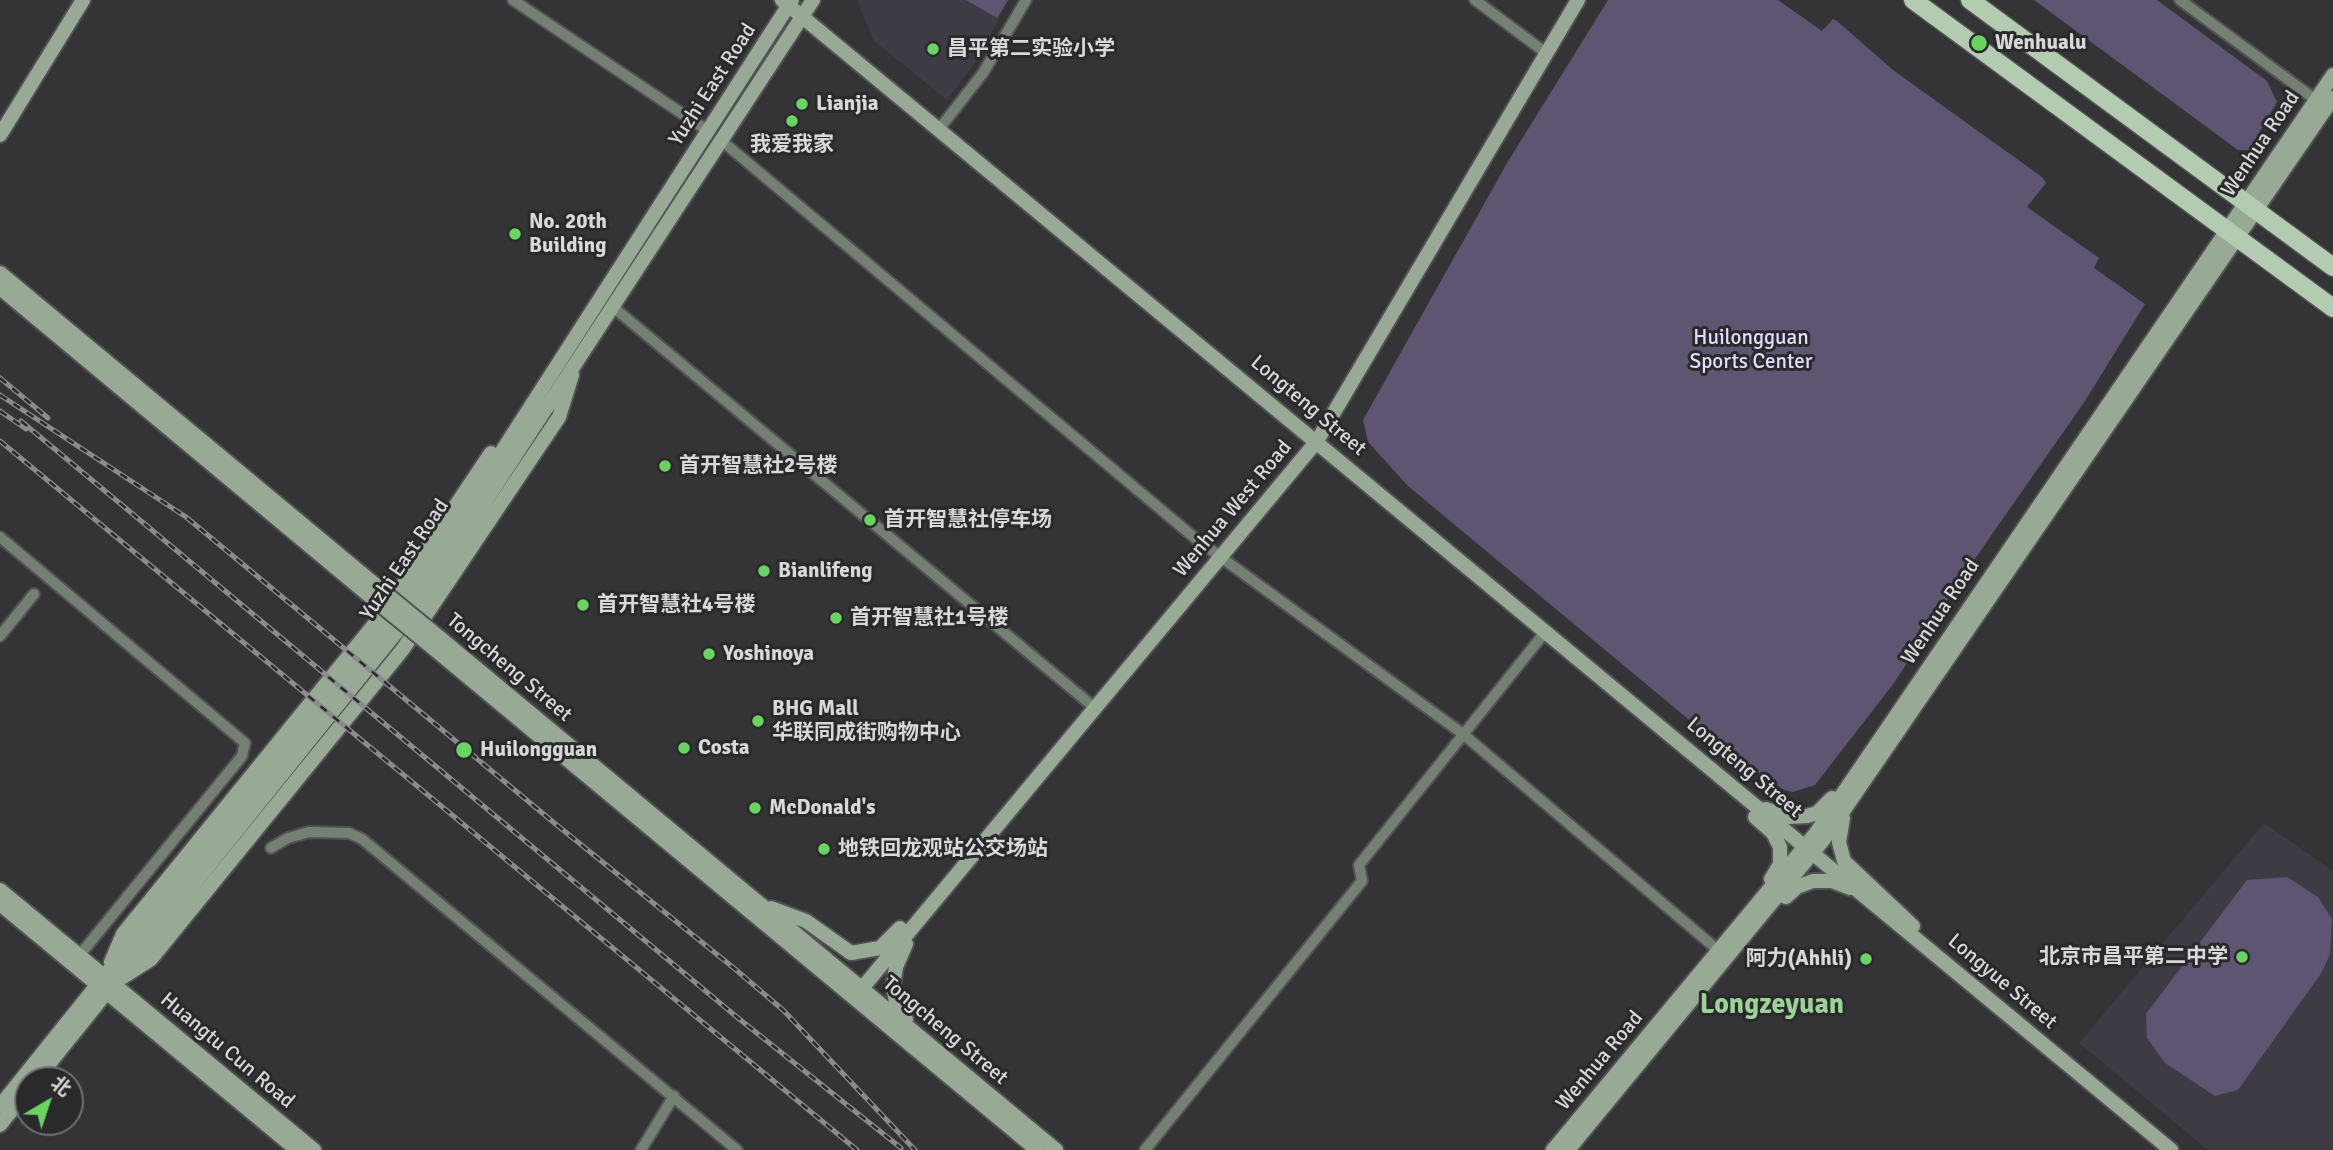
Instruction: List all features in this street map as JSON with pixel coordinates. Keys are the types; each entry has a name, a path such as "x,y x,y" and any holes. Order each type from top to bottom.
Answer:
{"main road":[{"path":"1913,0 2333,308"},
{"path":"1970,0 2333,267"}],"street":[{"path":"0,135 83,0"},
{"path":"513,0 708,131"},
{"name":"Yuzhi East Road","path":"572,356 613,307 813,0"},
{"path":"940,128 983,74 1026,0"},
{"path":"1475,0 1546,53"},
{"name":"Wenhua West Road","path":"858,993 1317,440 1577,0"},
{"path":"2180,0 2316,100"},
{"name":"Yuzhi East Road","path":"0,1106 106,984 404,624 572,356 788,2"},
{"name":"Longteng Street","path":"788,2 1810,850"},
{"name":"Wenhua Road","path":"1568,1150 1858,789 2251,206 2333,75"},
{"name":"Wenhua Road","path":"2251,206 2333,98"},
{"path":"0,128 21,100"},
{"path":"722,141 1221,557 1463,734 1723,955"},
{"name":"Wenhua Road","path":"1810,850 1891,722 2232,234"},
{"path":"0,266 30,291 60,322"},
{"name":"Tongcheng Street","path":"0,273 436,643 858,993 982,1088 1056,1150"},
{"name":"Tongcheng Street","path":"0,288 375,592"},
{"path":"613,307 1095,708"},
{"path":"106,984 123,934 386,610 528,395 572,356"},
{"path":"0,537 245,743 242,756 79,956"},
{"path":"0,636 34,594"},
{"path":"1145,1150 1362,881 1359,864 1546,631"},
{"name":"Tongcheng Street","path":"436,643 751,896 1037,1150"},
{"path":"1730,783 1761,806 1779,815 1811,815 1826,805 1891,722"},
{"path":"1707,765 1745,808 1770,830 1781,851 1775,873 1723,955"},
{"path":"1858,789 1839,829 1839,848 1844,861 1902,913 1947,964"},
{"path":"271,848 288,838 309,832 355,835 737,1150"},
{"name":"Longyue Street","path":"1810,850 2171,1150"},
{"path":"1723,955 1753,934 1783,899 1808,882 1823,880 1841,884 1877,906"},
{"path":"751,896 806,921 842,949 860,953 886,944 946,888"},
{"path":"0,890 79,956 106,984"},
{"path":"0,904 106,984"},
{"path":"924,914 896,967 893,986 897,1007 982,1088"},
{"name":"Wenhua Road","path":"1553,1150 1723,955"},
{"name":"Yuzhi East Road","path":"46,1066 106,984"},
{"name":"Huangtu Cun Road","path":"106,984 297,1150"},
{"name":"Huangtu Cun Road","path":"106,984 314,1150"},
{"path":"641,1150 674,1096"},
{"path":"0,1125 14,1108"}],"shaded area":[{"name":"昌平第二实验小学","path":"857,0 1008,0 980,56 947,100 874,41"},
{"name":"北京市昌平第二中学","path":"2264,823 2333,871 2333,1150 2208,1150 2079,1043"}],"green space":[{"path":"966,0 1008,0 997,18"},
{"name":"Huilongguan Sports Center","path":"1608,0 1778,0 1822,31 1833,19 1837,21 1893,70 2042,177 2046,183 2027,207 2099,258 2094,268 2145,304 2085,401 1972,563 1894,683 1815,785 1793,792 1784,790 1730,754 1408,486 1368,442 1363,420 1507,163"},
{"path":"2034,0 2157,0 2267,81 2277,102 2249,150 2238,150"},
{"path":"2287,877 2318,897 2332,919 2330,954 2322,972 2238,1090 2215,1096 2165,1063 2147,1038 2146,1014 2247,880"}],"railway":[{"path":"0,378 48,418"},
{"path":"0,395 186,517 558,826 735,969 783,1010 915,1150"},
{"path":"0,411 26,429"},
{"path":"21,421 738,1018 901,1148"},
{"path":"0,441 857,1150"}],"place":[{"name":"Wenhualu","path":"1979,43"},
{"name":"昌平第二实验小学","path":"933,49"},
{"name":"Lianjia","path":"802,104"},
{"name":"我爱我家","path":"792,121"},
{"name":"No. 20th Building","path":"515,234"},
{"name":"首开智慧社2号楼","path":"665,466"},
{"name":"首开智慧社停车场","path":"870,520"},
{"name":"Bianlifeng","path":"764,571"},
{"name":"首开智慧社4号楼","path":"583,605"},
{"name":"首开智慧社1号楼","path":"836,618"},
{"name":"Yoshinoya","path":"709,654"},
{"name":"BHG Mall 华联同成街购物中心","path":"758,721"},
{"name":"Costa","path":"684,748"},
{"name":"Huilongguan","path":"464,750"},
{"name":"McDonald's","path":"755,808"},
{"name":"地铁回龙观站公交场站","path":"824,849"},
{"name":"北京市昌平第二中学","path":"2242,957"},
{"name":"阿力(Ahhli)","path":"1866,959"}],"district":[{"name":"Longzeyuan","path":"1772,1006"}]}
